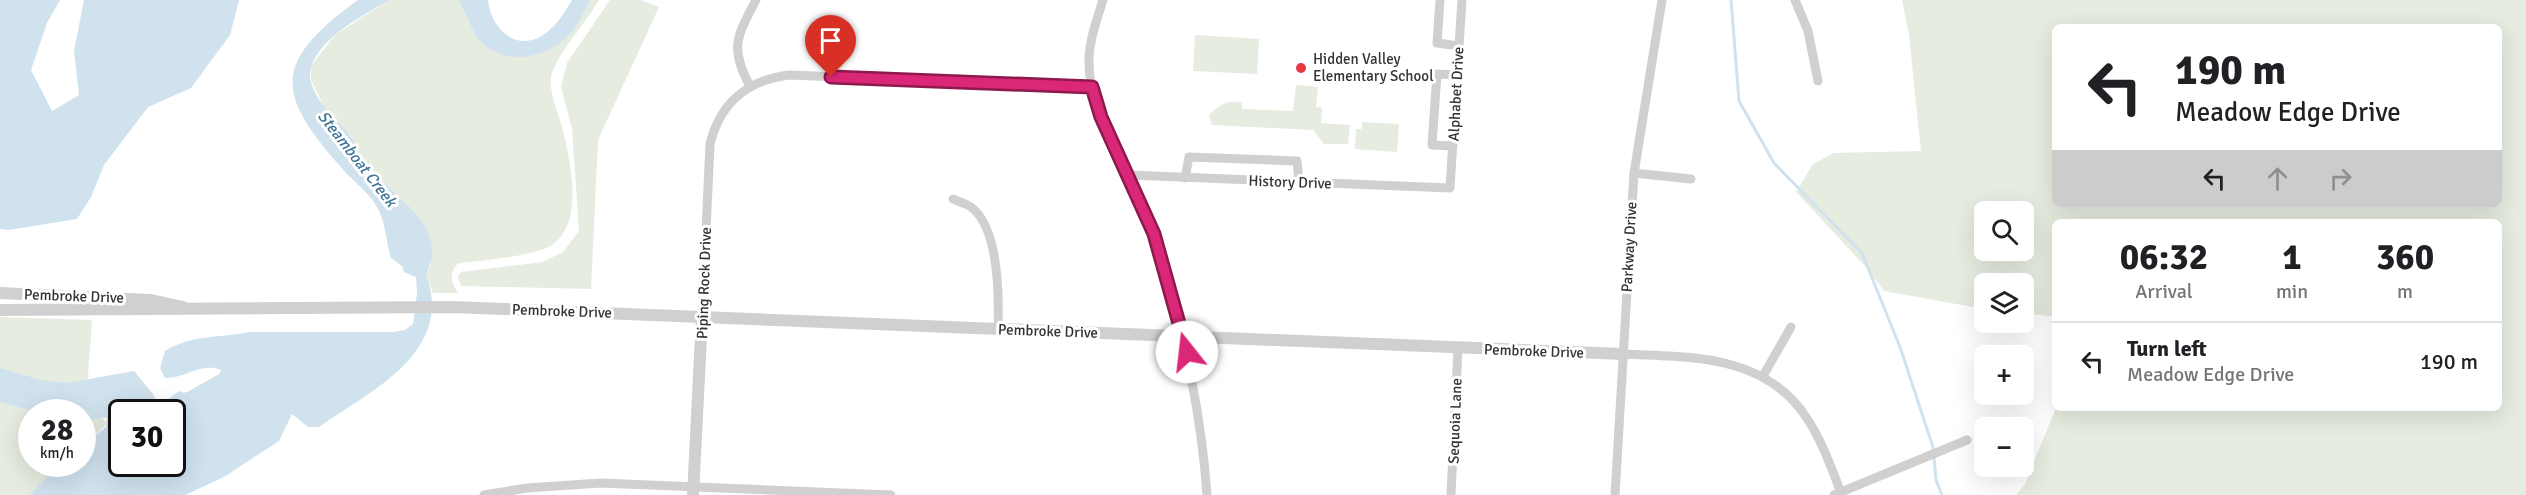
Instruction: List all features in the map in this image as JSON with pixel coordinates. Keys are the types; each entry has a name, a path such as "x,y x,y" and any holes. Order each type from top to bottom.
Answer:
{"street":[{"path":"756,0 736,45 739,66 750,86 775,76 789,75 1092,87"},
{"path":"1103,0 1089,56 1092,87 1101,117 1154,234 1184,337 1199,413 1208,495"},
{"path":"1440,0 1437,43 1459,46"},
{"name":"Alphabet Drive","path":"1450,188 1462,0"},
{"name":"Parkway Drive","path":"1615,495 1634,173 1662,0"},
{"path":"1795,0 1808,30 1818,81"},
{"path":"1453,146 1432,145 1437,74 1457,75"},
{"name":"Piping Rock Drive","path":"693,491 710,144 720,116 728,104 750,86"},
{"path":"1185,178 1189,156 1297,160 1299,182"},
{"path":"1634,173 1690,179"},
{"name":"History Drive","path":"1129,175 1450,188"},
{"path":"953,199 970,206 975,212 993,253 999,298 998,329"},
{"name":"Pembroke Drive","path":"0,293 151,300 184,308"},
{"name":"Pembroke Drive","path":"0,310 152,311 184,308 453,307 1709,358 1737,365 1763,376 1782,390 1807,418 1839,494"},
{"path":"1763,376 1791,327"},
{"name":"Sequoia Lane","path":"1451,495 1458,348"},
{"path":"1839,494 1967,440"},
{"path":"484,495 591,484 693,491 891,495"}],"shaded area":[{"path":"389,0 458,0 480,41 492,50 516,57 529,56 553,46 577,25 591,0 599,0 561,56 551,79 552,93 566,142 572,178 571,214 565,230 556,242 541,250 511,257 459,263 452,274 458,293 433,293 426,274 431,265 406,207 365,163 352,138 327,113 311,80 311,66 335,35"},
{"path":"610,0 640,0 659,7 598,140 591,289 461,286 458,277 461,272 543,262 563,252 579,231 572,128 561,87 567,63"},
{"path":"1902,0 2526,0 2526,495 2016,495 2028,477 2034,477 2034,462 2055,411 2502,411 2502,219 2052,219 2052,317 2034,314 2034,273 1974,273 1974,307 1884,291 1864,265 1796,192 1813,164 1834,153 1921,151 1909,35"},
{"path":"1195,35 1259,39 1257,74 1193,71"},
{"path":"1296,85 1318,87 1316,107 1322,108 1321,123 1350,125 1348,144 1324,144 1313,130 1212,125 1209,115 1228,102 1242,103 1242,109 1293,111"},
{"path":"1362,122 1399,124 1397,152 1355,149 1356,129 1362,129"},
{"path":"0,317 92,320 87,389 92,399 18,399 18,477 53,477 35,495 0,495"},
{"path":"96,406 106,424 96,434"}],"water":[{"path":"0,0 60,0 47,23 31,70 52,111 79,95 74,51 84,0 239,0 230,35 191,88 148,107 104,165 91,197 77,219 9,230 0,229"},
{"name":"Steamboat Creek","path":"358,0 389,0 335,35 318,53 310,74 316,95 352,138 371,170 414,212 427,230 432,247 432,258 426,274 432,301 429,326 419,347 384,383 319,427 308,427 292,414 279,441 224,477 185,495 30,495 47,477 96,477 96,435 106,427 107,417 96,419 96,399 18,399 18,407 0,402 0,368 41,380 67,383 134,371 156,399 108,399 108,477 186,477 186,399 168,399 179,391 184,393 189,391 219,374 221,370 206,368 173,378 165,378 160,368 165,351 186,342 207,337 250,332 393,332 405,330 413,324 417,293 416,277 404,272 402,266 391,258 383,221 375,204 325,148 297,103 293,83 296,64 308,44 328,23"},
{"path":"458,0 488,0 498,26 511,38 528,41 549,31 572,0 591,0 577,26 565,39 542,52 516,57 491,50 480,41"}],"waterway":[{"path":"1731,0 1739,101 1774,163 1862,253 1900,347 1933,447 1936,480 1942,495"}],"place":[{"name":"Hidden Valley Elementary School","path":"1301,68"}],"route":[{"path":"831,77 1092,87 1101,117 1154,234 1187,352"}]}
